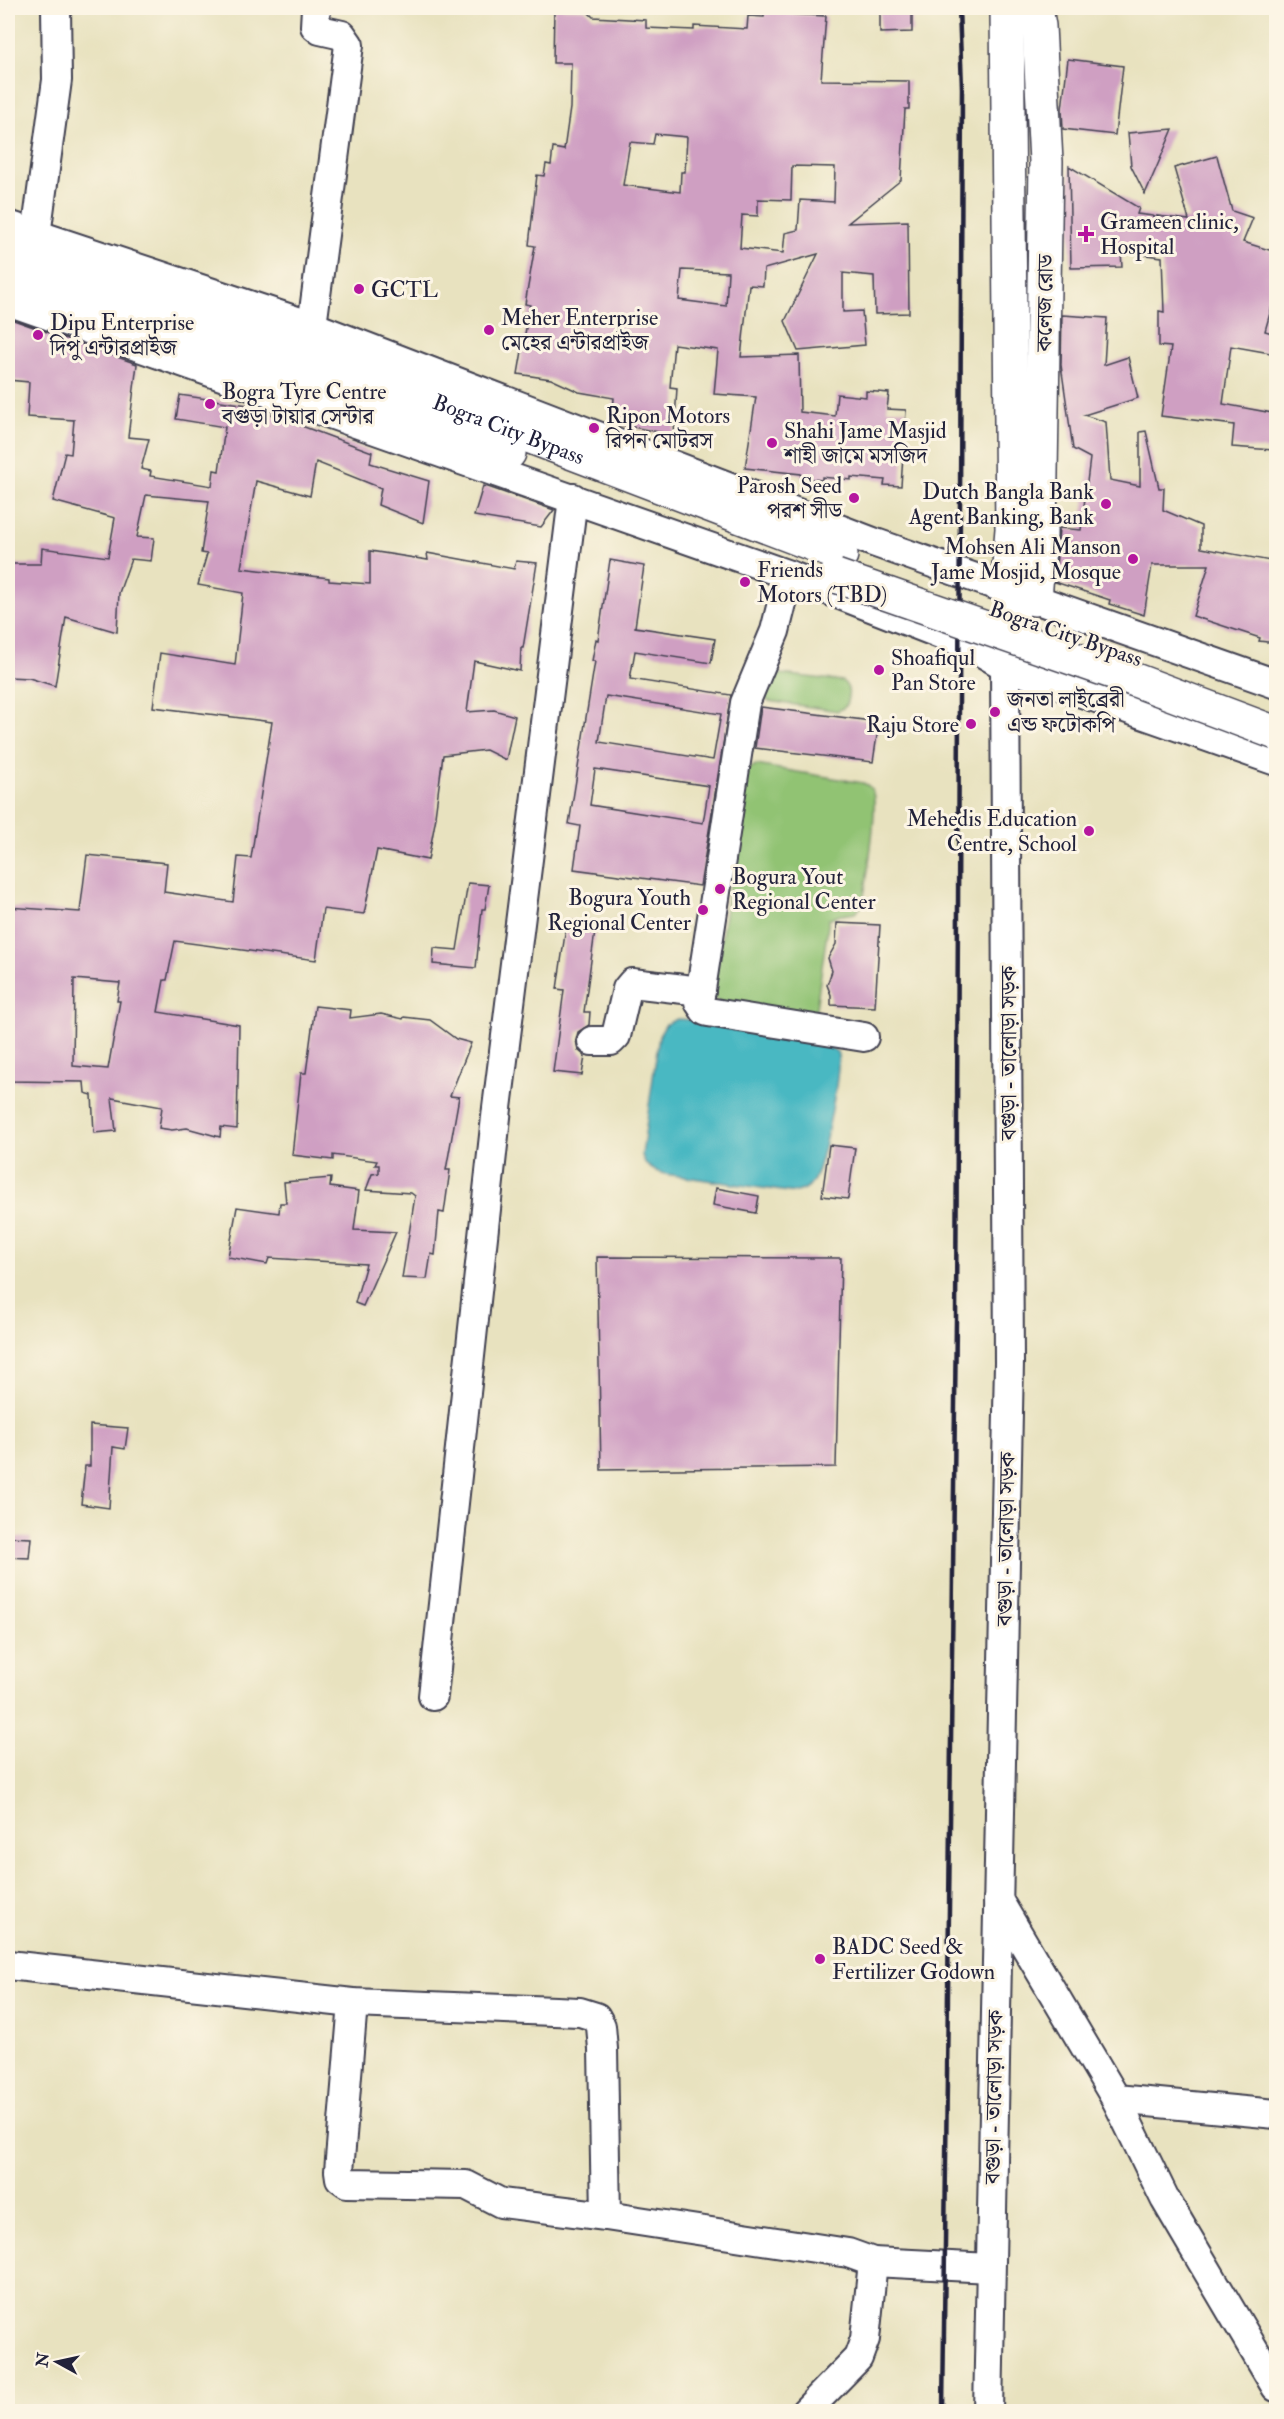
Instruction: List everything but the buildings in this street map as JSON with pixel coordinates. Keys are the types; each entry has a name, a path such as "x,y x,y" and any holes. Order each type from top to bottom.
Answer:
{"highway":[{"name":"কলেজ রোড","path":"1007,8 1012,529 1020,594"},
{"name":"কলেজ রোড","path":"1020,594 1040,524 1046,162 1039,26 1036,8"},
{"name":"Bogra City Bypass","path":"8,256 323,358 841,555 1129,654 1276,708"},
{"name":"Bogra City Bypass","path":"8,282 538,463 836,576 1136,680 1276,733"}],"street":[{"path":"36,235 57,80 56,8"},
{"path":"312,326 349,45 342,35 320,30 315,26 316,8"},
{"path":"8,225 312,326 873,542 1276,684"},
{"path":"8,302 789,575 972,646 1005,666 1276,761"},
{"path":"433,1696 497,1108 573,498"},
{"path":"789,575 775,631 746,703 699,1002 705,1011 864,1037"},
{"name":"বগুড়া - তালোড়া সড়ক","path":"988,2412 1009,1362 1005,666 1020,594"},
{"path":"592,1041 611,1041 616,1036 627,989 632,983 701,992"},
{"path":"998,1900 1116,2099 1165,2199 1276,2387"},
{"path":"8,1965 353,2003 580,2012 596,2017 601,2026 603,2049 606,2216"},
{"path":"353,2003 339,2170 340,2178 347,2183 466,2185 501,2203 606,2216 848,2253 873,2262 990,2268"},
{"path":"1116,2099 1276,2114"},
{"path":"805,2412 858,2358 865,2339 873,2262"}],"green space":[{"path":"771,673 842,681 848,690 846,706 838,711 768,701 762,696"},
{"path":"756,765 863,783 869,786 873,793 873,831 862,906 855,913 829,919 815,1015 730,1008 712,997 748,769"}],"water":[{"path":"677,1019 696,1020 821,1041 837,1052 837,1076 826,1138 817,1172 808,1187 789,1192 665,1174 645,1163 642,1155 659,1036 666,1024"}],"railway":[{"path":"943,2412 956,1320 962,88 959,8"}],"place":[{"name":"Grameen clinic, Hospital","path":"1086,234"},
{"name":"GCTL","path":"359,289"},
{"name":"Meher Enterprise মেহের এন্টারপ্রাইজ","path":"489,330"},
{"name":"Dipu Enterprise দিপু এন্টারপ্রাইজ","path":"38,335"},
{"name":"Bogra Tyre Centre বগুড়া টায়ার সেন্টার","path":"210,404"},
{"name":"Ripon Motors রিপন মোটরস","path":"594,428"},
{"name":"Shahi Jame Masjid শাহী জামে মসজিদ","path":"772,443"},
{"name":"Parosh Seed পরশ সীড","path":"854,498"},
{"name":"Dutch Bangla Bank Agent Banking, Bank","path":"1106,504"},
{"name":"Mohsen Ali Manson Jame Mosjid, Mosque","path":"1133,559"},
{"name":"Friends Motors (TBD)","path":"745,582"},
{"name":"Shoafiqul Pan Store","path":"879,670"},
{"name":"জনতা লাইব্রেরী এন্ড ফটোকপি","path":"995,712"},
{"name":"Raju Store","path":"971,724"},
{"name":"Mehedis Education Centre, School","path":"1089,831"},
{"name":"Bogura Yout Regional Center","path":"720,889"},
{"name":"Bogura Youth Regional Center","path":"703,910"},
{"name":"BADC Seed & Fertilizer Godown","path":"820,1959"}]}
